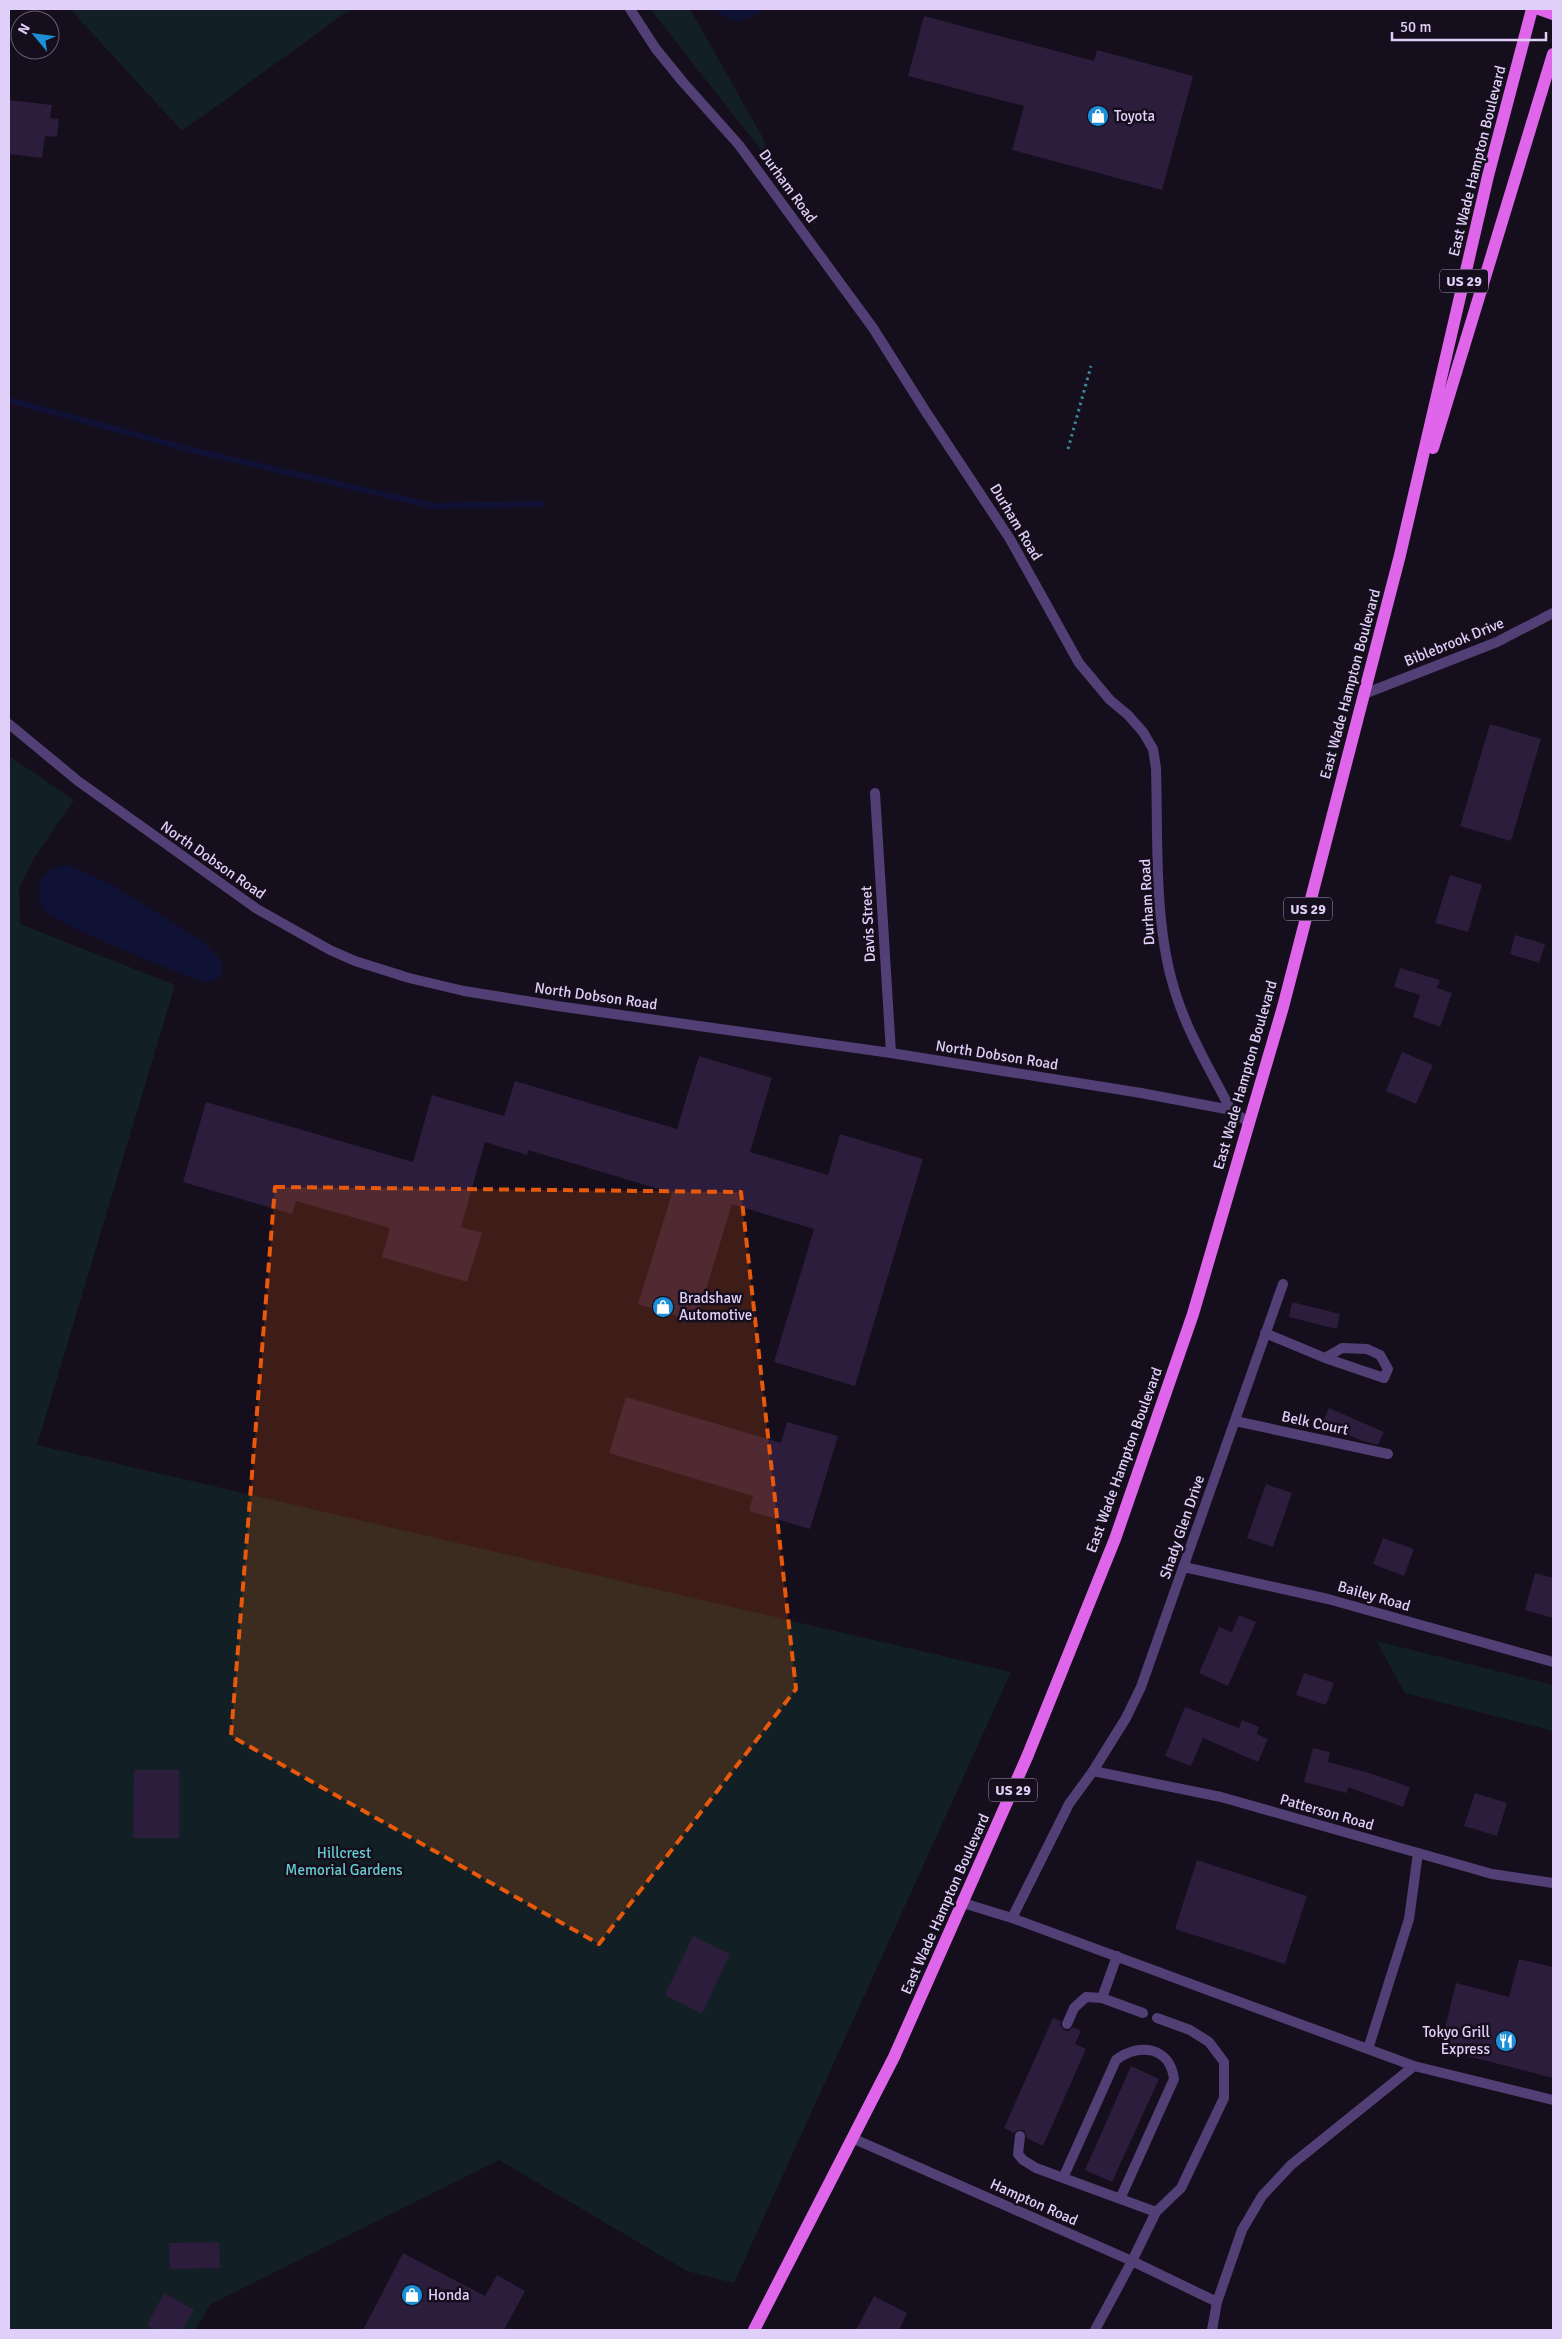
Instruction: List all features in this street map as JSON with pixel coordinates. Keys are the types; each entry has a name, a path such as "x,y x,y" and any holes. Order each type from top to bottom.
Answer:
{"main road":[{"name":"East Wade Hampton Boulevard","path":"754,2330 894,2057 1027,1757 1115,1539 1193,1314 1283,1007 1400,555 1488,176 1532,9"},
{"path":"1539,9 1553,14"},
{"name":"East Wade Hampton Boulevard","path":"1400,555 1553,54"}],"street":[{"name":"Durham Road","path":"630,9 656,49 738,145 873,328 1010,539 1079,663 1110,700 1144,732 1153,749 1156,768 1162,928 1168,964 1184,1016 1231,1110"},
{"name":"Biblebrook Drive","path":"1364,694 1497,642 1553,613"},
{"name":"North Dobson Road","path":"9,724 93,792 257,909 305,938 355,961 409,978 464,992 890,1053 1231,1110 1248,1122"},
{"name":"Davis Street","path":"875,793 890,1053"},
{"name":"Shady Glen Drive","path":"1012,1918 1069,1804 1093,1771 1126,1718 1141,1687 1282,1284"},
{"path":"1265,1333 1325,1358 1384,1378 1388,1369 1380,1355 1367,1349 1342,1348 1325,1358"},
{"name":"Belk Court","path":"1235,1421 1388,1454"},
{"name":"Bailey Road","path":"1184,1567 1328,1599 1553,1662"},
{"name":"Patterson Road","path":"1093,1771 1221,1797 1492,1874 1553,1882"},
{"path":"1368,2049 1409,1919 1418,1853"},
{"path":"963,1903 1012,1918 1414,2066 1553,2100"},
{"path":"1102,1998 1117,1956"},
{"path":"1067,2024 1074,2008 1081,1999 1086,1997 1102,1998 1143,2013"},
{"path":"1095,2330 1156,2212 1181,2188 1224,2098 1224,2062 1209,2042 1190,2030 1157,2018"},
{"path":"1063,2178 1116,2060 1133,2050 1142,2048 1154,2051 1173,2069 1174,2079 1120,2199"},
{"path":"1212,2330 1217,2302 1242,2230 1262,2196 1291,2165 1414,2066"},
{"path":"1020,2136 1018,2154 1023,2160 1063,2178 1156,2212"},
{"name":"Hampton Road","path":"852,2138 1132,2261 1217,2302"}],"path":[{"path":"1068,450 1091,366"}],"highlighted area":[{"path":"275,1187 741,1192 796,1689 599,1944 231,1736"}],"green space":[{"path":"70,9 351,9 182,131"},
{"path":"650,9 690,9 763,138 766,148 762,151"},
{"name":"Hillcrest Memorial Gardens","path":"9,756 74,800 34,858 19,888 20,924 175,985 37,1445 1011,1672 734,2283 687,2271 499,2160 211,2304 195,2330 9,2330"},
{"path":"1376,1641 1553,1685 1553,1731 1405,1693"}],"shaded area":[{"path":"717,9 767,9 739,22 719,14"},
{"path":"69,865 114,886 202,941 221,960 223,972 217,980 202,982 118,948 52,916 44,910 41,904 39,895 40,885 44,876 51,870"}],"building":[{"path":"924,16 1094,61 1097,50 1193,76 1162,190 1012,150 1024,106 908,76"},
{"path":"9,100 52,105 50,118 59,119 57,137 45,136 42,158 9,154"},
{"path":"1490,724 1541,739 1511,841 1460,826"},
{"path":"1450,875 1482,885 1468,932 1435,923"},
{"path":"1515,935 1545,944 1539,963 1510,954"},
{"path":"1400,968 1440,980 1437,988 1452,993 1440,1027 1413,1017 1420,995 1394,987"},
{"path":"1402,1052 1433,1065 1416,1104 1386,1091"},
{"path":"699,1056 772,1078 750,1152 828,1175 840,1134 923,1159 855,1386 774,1362 814,1229 732,1204 696,1322 638,1304 672,1193 528,1150 527,1155 485,1142 461,1227 482,1233 467,1282 382,1257 390,1228 296,1201 292,1214 183,1182 206,1102 413,1162 432,1095 504,1116 515,1081 677,1129"},
{"path":"1292,1302 1340,1314 1337,1329 1289,1317"},
{"path":"626,1397 781,1443 787,1422 838,1436 810,1529 749,1511 753,1496 609,1453"},
{"path":"1329,1408 1384,1432 1378,1445 1363,1441 1322,1424"},
{"path":"1266,1484 1292,1493 1273,1547 1247,1538"},
{"path":"1383,1538 1414,1549 1404,1576 1373,1564"},
{"path":"1535,1573 1553,1578 1553,1618 1525,1610"},
{"path":"1239,1615 1256,1622 1228,1686 1199,1673 1219,1627 1232,1632"},
{"path":"1304,1673 1334,1683 1326,1705 1296,1695"},
{"path":"1185,1707 1239,1728 1242,1720 1259,1727 1257,1734 1268,1739 1258,1762 1203,1738 1191,1766 1165,1756"},
{"path":"1313,1748 1330,1752 1328,1762 1410,1787 1403,1807 1348,1787 1347,1793 1304,1782"},
{"path":"134,1770 179,1770 179,1838 133,1838"},
{"path":"1475,1793 1507,1803 1497,1836 1464,1826"},
{"path":"1197,1860 1307,1896 1285,1964 1175,1929"},
{"path":"693,1936 730,1954 702,2014 665,1995"},
{"path":"1519,1959 1553,1967 1553,2078 1440,2049 1456,1983 1509,1997"},
{"path":"1053,2018 1061,2021 1060,2025 1064,2030 1068,2031 1073,2027 1081,2031 1075,2044 1086,2049 1043,2146 1027,2138 1024,2130 1018,2130 1014,2133 1004,2128"},
{"path":"1131,2066 1159,2079 1112,2182 1085,2170"},
{"path":"219,2242 220,2268 170,2269 169,2243"},
{"path":"403,2253 485,2296 497,2275 525,2291 504,2330 363,2330"},
{"path":"164,2293 194,2310 182,2330 156,2330 147,2325"},
{"path":"874,2296 907,2313 899,2330 856,2330"}],"waterway":[{"path":"9,400 192,450 433,506 541,504"}],"place":[{"name":"Toyota","path":"1098,116"},
{"name":"Bradshaw Automotive","path":"663,1307"},
{"name":"Tokyo Grill Express","path":"1506,2041"},
{"name":"Honda","path":"412,2295"}]}
